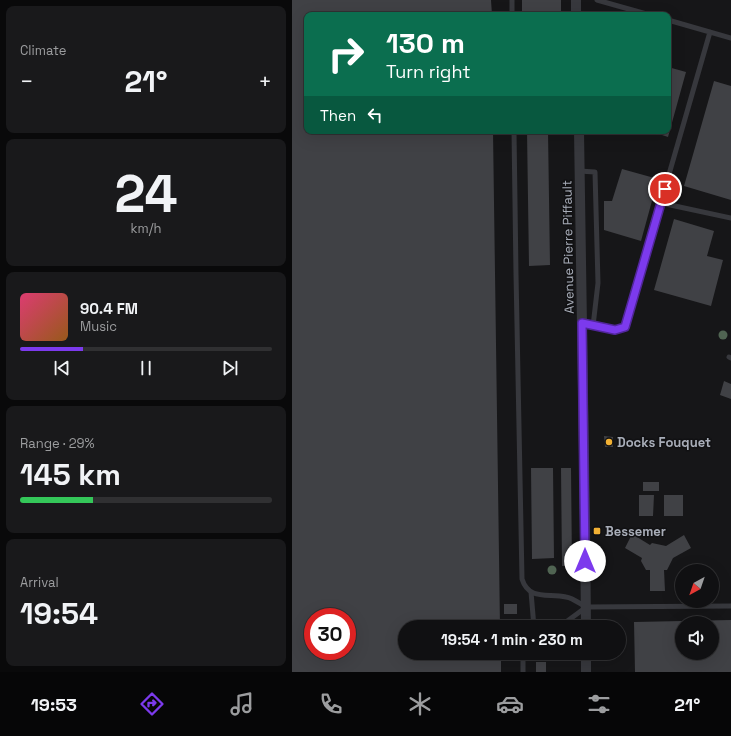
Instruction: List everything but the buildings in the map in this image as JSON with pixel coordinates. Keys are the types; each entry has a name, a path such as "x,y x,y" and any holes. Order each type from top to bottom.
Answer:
{"street":[{"path":"576,0 576,12"},
{"name":"Avenue Pierre Piffault","path":"578,134 586,620"},
{"path":"586,660 586,672"}],"lane":[{"path":"512,0 512,12"},
{"path":"597,0 639,12"},
{"path":"671,21 731,38"},
{"path":"582,323 615,330 625,327 710,32"},
{"path":"514,134 522,579 524,585 531,592 568,597 586,607 731,606"},
{"path":"579,171 596,172 598,283 593,326"},
{"path":"661,203 731,218"},
{"path":"531,592 533,620"},
{"path":"569,620 586,607"},
{"path":"522,672 523,660"}],"place":[{"name":"Docks Fouquet","path":"609,442"},
{"name":"Bessemer","path":"597,531"}],"route":[{"path":"585,561 582,323 615,330 625,327 665,189"}]}
